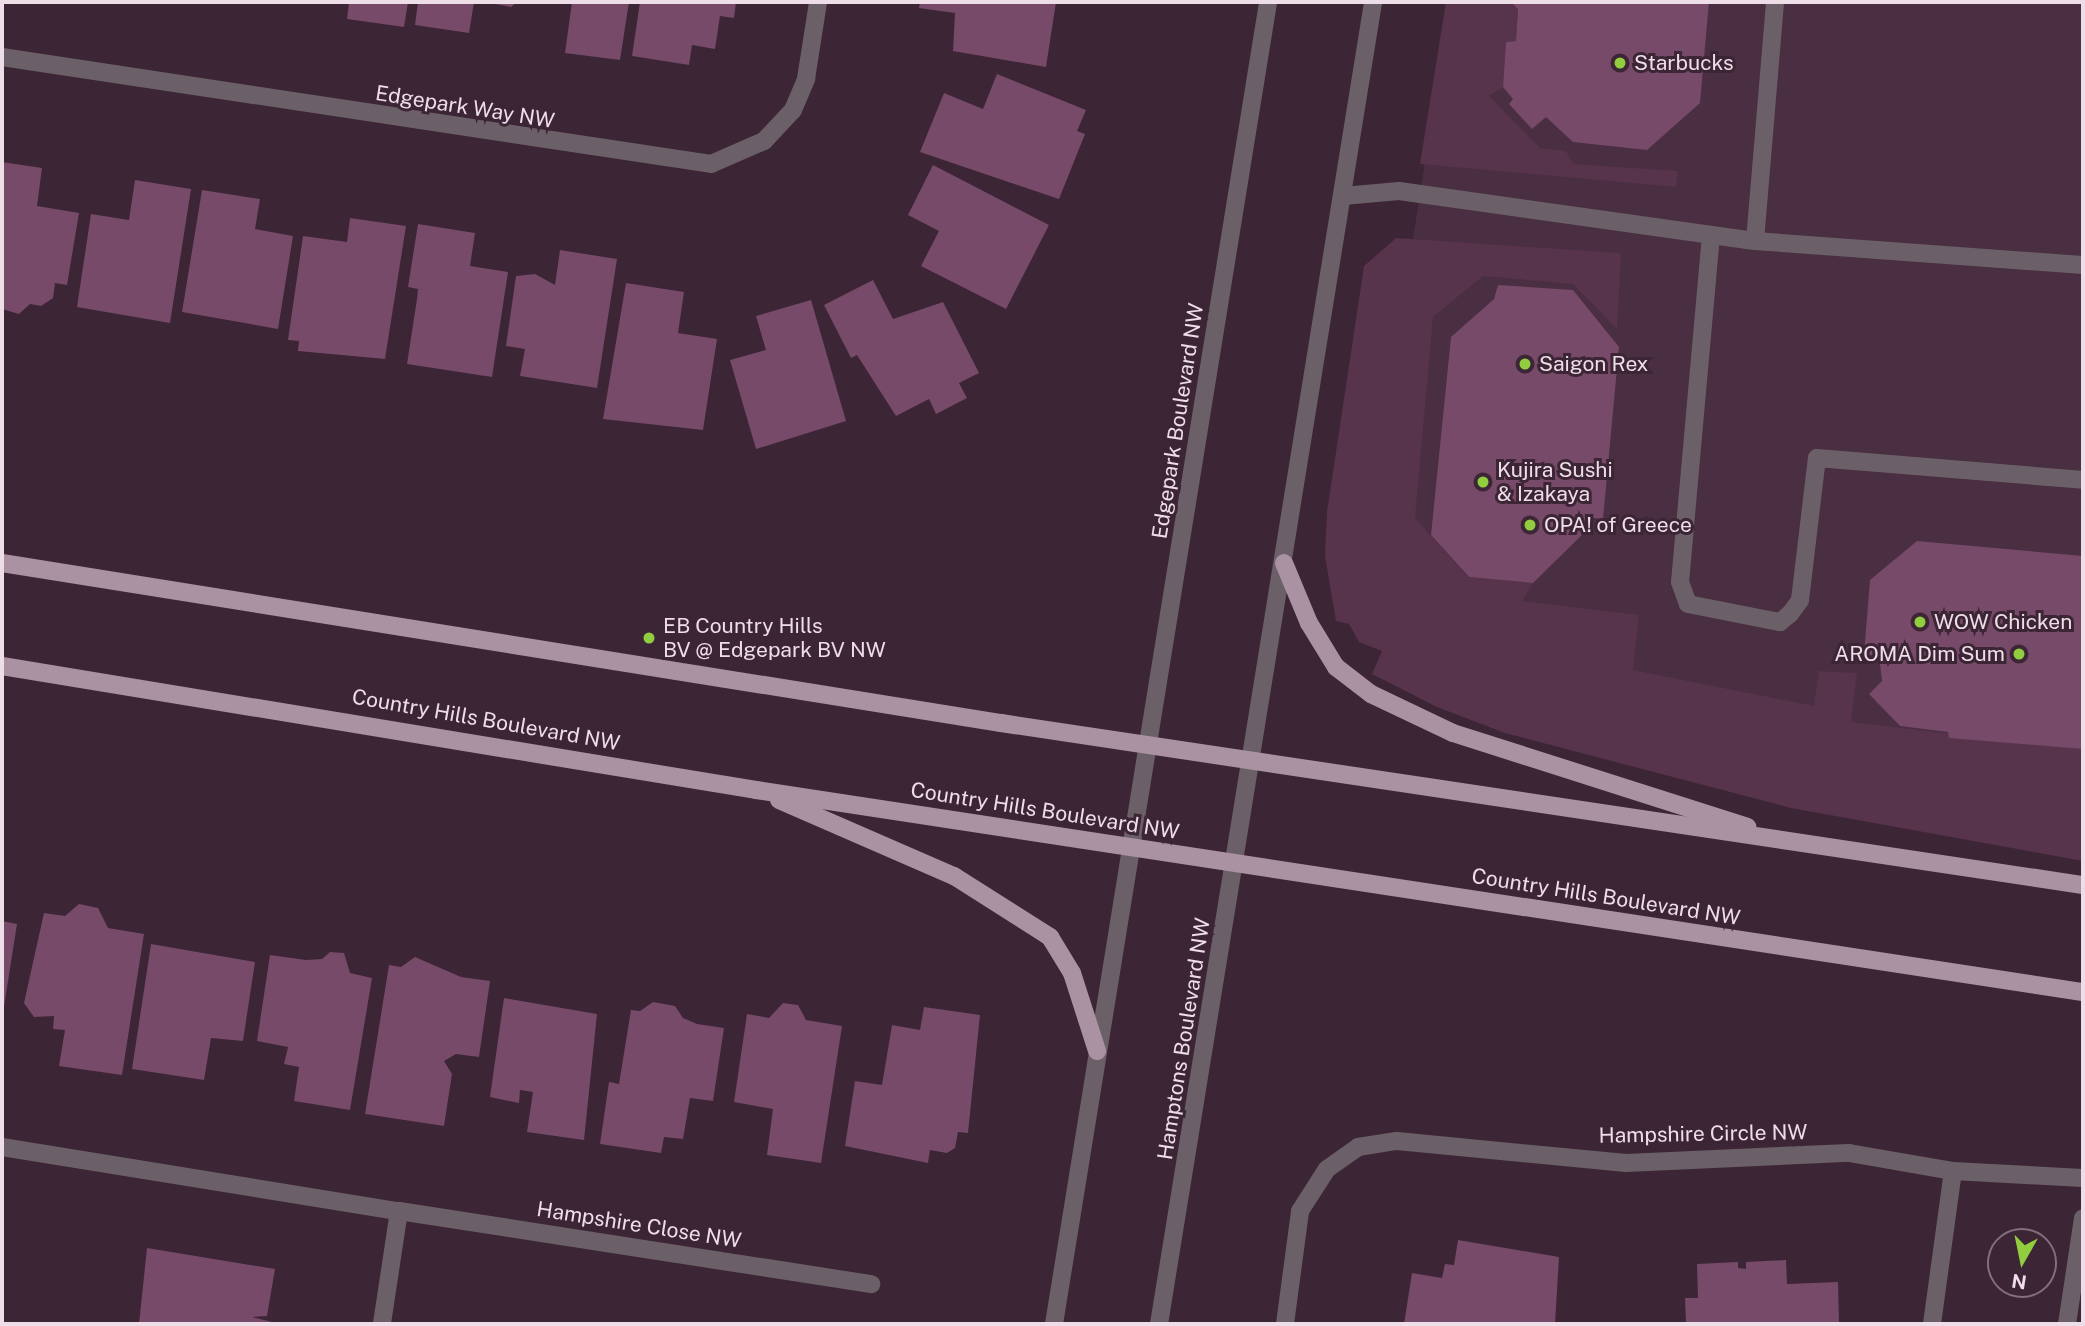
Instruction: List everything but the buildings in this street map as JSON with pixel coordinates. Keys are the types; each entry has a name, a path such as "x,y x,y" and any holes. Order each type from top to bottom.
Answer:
{"main road":[{"path":"1284,563 1309,624 1336,667 1371,694 1452,733 1800,844"},
{"path":"2,564 1252,761 2083,885"},
{"name":"Country Hills Boulevard NW","path":"2,666 756,790 2083,992"},
{"path":"756,790 954,876 1050,937 1072,973 1097,1051"}],"street":[{"name":"Edgepark Way NW","path":"2,57 711,164 764,141 793,110 806,79 818,2"},
{"name":"Edgepark Boulevard NW","path":"1132,848 1268,2"},
{"path":"1252,761 1373,2"},
{"path":"1755,241 1775,2"},
{"path":"1343,196 1399,191 1755,241 2083,265"},
{"path":"1711,235 1680,582 1688,604 1780,622 1790,614 1800,600 1817,458 2083,480"},
{"name":"Hamptons Boulevard NW","path":"1159,1324 1252,761"},
{"path":"1054,1324 1132,848"},
{"name":"Hampshire Circle NW","path":"1285,1324 1300,1211 1327,1169 1358,1147 1397,1141 1626,1163 1849,1153 1953,1171 2083,1178"},
{"name":"Hampshire Close NW","path":"2,1147 871,1284"},
{"path":"1932,1324 1953,1171"},
{"path":"382,1324 399,1211"},
{"path":"2067,1324 2083,1219"}],"shaded area":[{"path":"1446,2 1511,2 1518,9 1516,41 1506,42 1503,87 1489,96 1540,148 1566,151 1573,164 1678,171 1676,187 1420,164"},
{"path":"1450,2 2083,2 2083,800 1355,609"},
{"path":"1396,238 1621,253 1617,329 1573,284 1483,276 1433,317 1415,518 1468,577 1533,583 1522,601 1639,615 1633,670 1814,706 1819,671 1857,673 1851,722 2083,749 2083,861 1791,808 1505,733 1437,707 1372,674 1382,651 1359,642 1349,624 1336,621 1325,556 1327,512 1364,266"}],"place":[{"name":"Starbucks","path":"1620,63"},
{"name":"Saigon Rex","path":"1525,364"},
{"name":"Kujira Sushi & Izakaya","path":"1483,482"},
{"name":"OPA! of Greece","path":"1530,525"},
{"name":"WOW Chicken","path":"1920,622"},
{"name":"EB Country Hills BV @ Edgepark BV NW","path":"649,638"},
{"name":"AROMA Dim Sum","path":"2019,654"}]}
